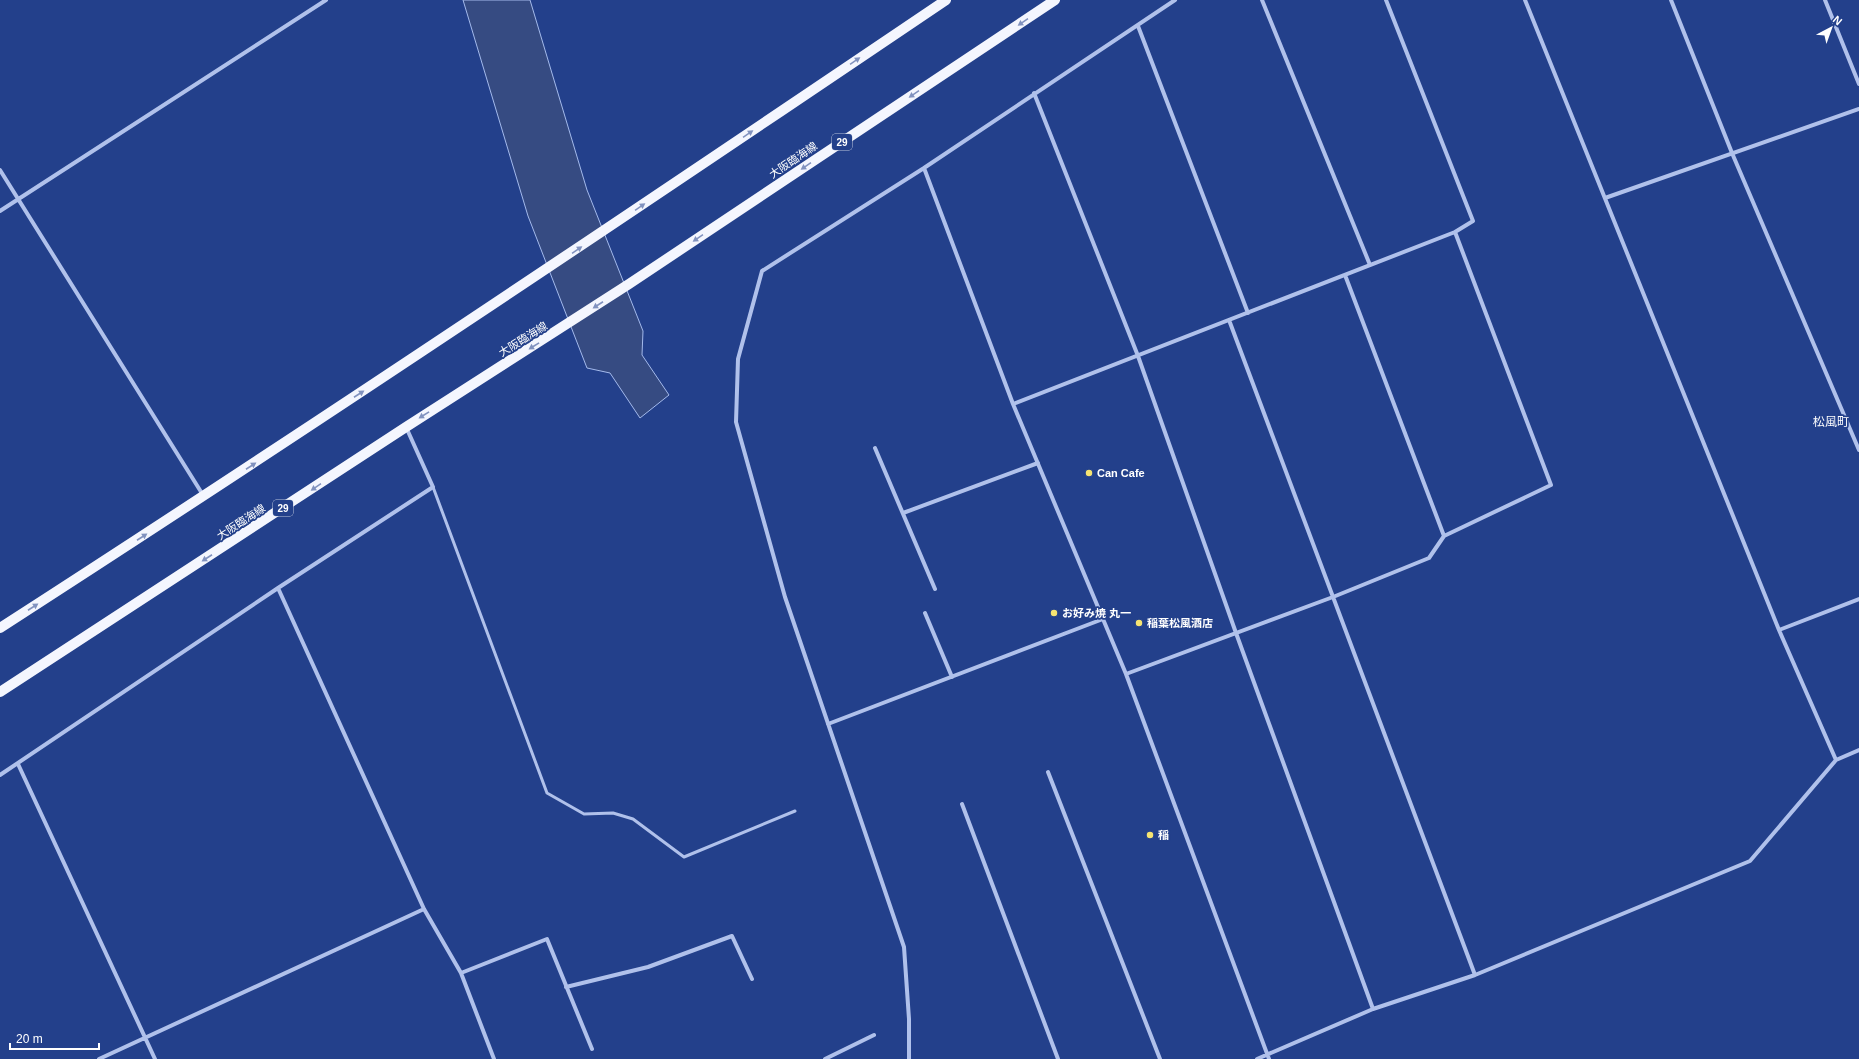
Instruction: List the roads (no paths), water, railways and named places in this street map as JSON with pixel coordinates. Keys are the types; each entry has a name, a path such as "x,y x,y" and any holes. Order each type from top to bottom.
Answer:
{"main road":[{"path":"0,628 204,497 546,271 946,0"},
{"name":"大阪臨海線","path":"0,692 406,427 567,325 1055,0"}],"street":[{"path":"0,211 326,0"},
{"path":"909,1059 909,1019 904,947 785,597 736,422 738,359 762,271 924,168 1175,0"},
{"path":"1262,0 1370,265"},
{"path":"1013,404 1455,232 1473,222 1386,0"},
{"path":"1525,0 1779,630 1836,760"},
{"path":"1671,0 1732,153 1859,450"},
{"path":"1825,0 1859,84"},
{"path":"1138,26 1248,313"},
{"path":"1034,93 1138,356 1236,633 1373,1009"},
{"path":"1605,198 1859,108"},
{"path":"924,168 1013,404 1126,674 1268,1057"},
{"path":"0,170 20,199 204,497"},
{"path":"1126,674 1332,597 1429,558 1444,536 1551,485 1455,232"},
{"path":"1345,275 1444,536"},
{"path":"1229,320 1475,975"},
{"path":"0,775 278,588 433,487 406,427"},
{"path":"875,448 935,589"},
{"path":"903,513 1038,463"},
{"path":"278,588 424,909 461,973 494,1059"},
{"path":"1779,630 1859,599"},
{"path":"925,613 952,677"},
{"path":"828,724 1103,620"},
{"path":"1257,1059 1268,1057 1373,1009 1475,975 1750,862 1836,760 1859,750"},
{"path":"18,764 156,1059"},
{"path":"1048,772 1160,1059"},
{"path":"962,804 1058,1059"},
{"path":"99,1059 424,909"},
{"path":"566,987 648,967 732,936 752,979"},
{"path":"461,973 547,939 592,1049"},
{"path":"825,1059 874,1035"}],"lane":[{"path":"433,487 547,793 584,814 613,813 633,819 684,858 795,811"}],"water":[{"path":"463,0 530,0 587,190 643,331 642,355 669,395 640,418 610,373 587,368 528,216"}],"place":[{"name":"Can Cafe","path":"1089,473"},
{"name":"お好み焼 丸一","path":"1054,613"},
{"name":"稲葉松風酒店","path":"1139,623"},
{"name":"稲","path":"1150,835"}],"district":[{"name":"松風町","path":"1831,422"}]}
